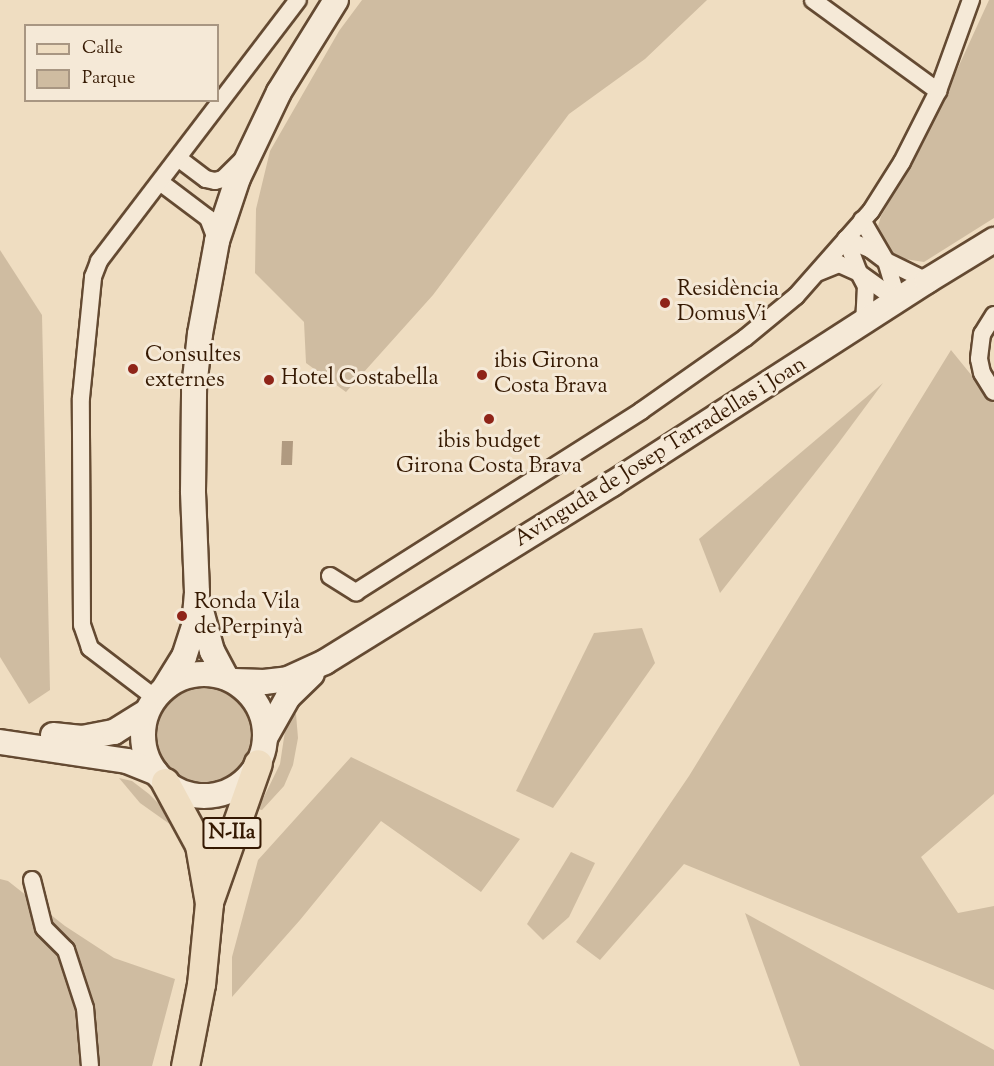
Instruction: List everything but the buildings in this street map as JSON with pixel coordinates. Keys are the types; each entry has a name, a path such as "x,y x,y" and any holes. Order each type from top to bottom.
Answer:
{"main road":[{"name":"N-IIa","path":"185,1066 201,984 208,903 199,845 143,744 155,699 190,644 197,592 192,491 195,388 200,334 218,241 238,178 279,92 336,0"},
{"name":"Avinguda de Josep Tarradellas i Joan","path":"230,679 264,682 288,679 325,662 485,564 864,323 927,280 994,240"},
{"name":"N-IIa","path":"197,592 212,651 230,679 256,702 264,723 262,750 208,903"},
{"name":"Avinguda de Josep Tarradellas i Joan","path":"262,750 288,697 325,662"},
{"path":"0,742 82,738 114,732 178,678 210,673 230,679"},
{"path":"0,728 25,739 127,761 160,777"},
{"name":"N-IIa","path":"160,777 179,791 195,795 220,794 243,782 262,750"}],"street":[{"path":"155,699 90,648 82,625 80,435 82,375 93,277 99,261 298,0"},
{"path":"813,0 938,91"},
{"path":"330,576 356,592 642,411 746,338 796,296 871,211 902,162 938,91 971,0"},
{"path":"178,158 206,179 215,181 223,179 250,152"},
{"path":"160,182 208,218 218,241"},
{"path":"862,220 886,261 898,301"},
{"path":"846,239 870,249 886,261 927,280"},
{"path":"846,239 866,286 864,323"},
{"path":"816,273 839,264 859,273 898,301"},
{"path":"994,315 982,334 979,358 982,373 994,392"},
{"path":"32,880 44,928 66,950 85,1008 90,1066"}],"green space":[{"path":"362,0 707,0 645,59 569,114 433,295 346,392 306,363 304,322 255,273 256,209 270,151 339,31"},
{"path":"989,0 994,0 994,218 924,262 892,257 878,226 881,216 923,144"},
{"path":"0,250 42,315 50,690 29,704 0,657"},
{"path":"951,350 994,403 994,794 921,857 958,913 994,906 994,990 684,864 600,960 576,942 689,776"},
{"path":"883,383 837,445 720,593 699,539"},
{"path":"642,628 655,663 553,808 516,791 594,633"},
{"path":"204,688 223,691 238,702 249,717 252,736 249,755 238,770 223,781 204,784 185,781 170,770 159,755 156,736 159,717 170,702 185,691"},
{"path":"292,713 296,714 298,738 293,765 284,786 262,810 258,809 280,764 285,731"},
{"path":"351,757 520,839 481,892 381,821 300,920 232,997 232,957 258,860"},
{"path":"119,778 132,781 149,794 159,804 171,825 140,803"},
{"path":"571,852 595,863 569,917 543,940 527,924"},
{"path":"0,879 8,881 65,926 114,958 175,979 152,1066 0,1066"},
{"path":"745,913 994,1050 994,1066 800,1066"}],"shaded area":[{"path":"282,441 293,441 292,465 281,465"}],"place":[{"name":"Residència DomusVi","path":"665,303"},
{"name":"Consultes externes","path":"133,369"},
{"name":"ibis Girona Costa Brava","path":"482,375"},
{"name":"Hotel Costabella","path":"269,380"},
{"name":"ibis budget Girona Costa Brava","path":"489,419"},
{"name":"Ronda Vila de Perpinyà","path":"182,616"}]}
